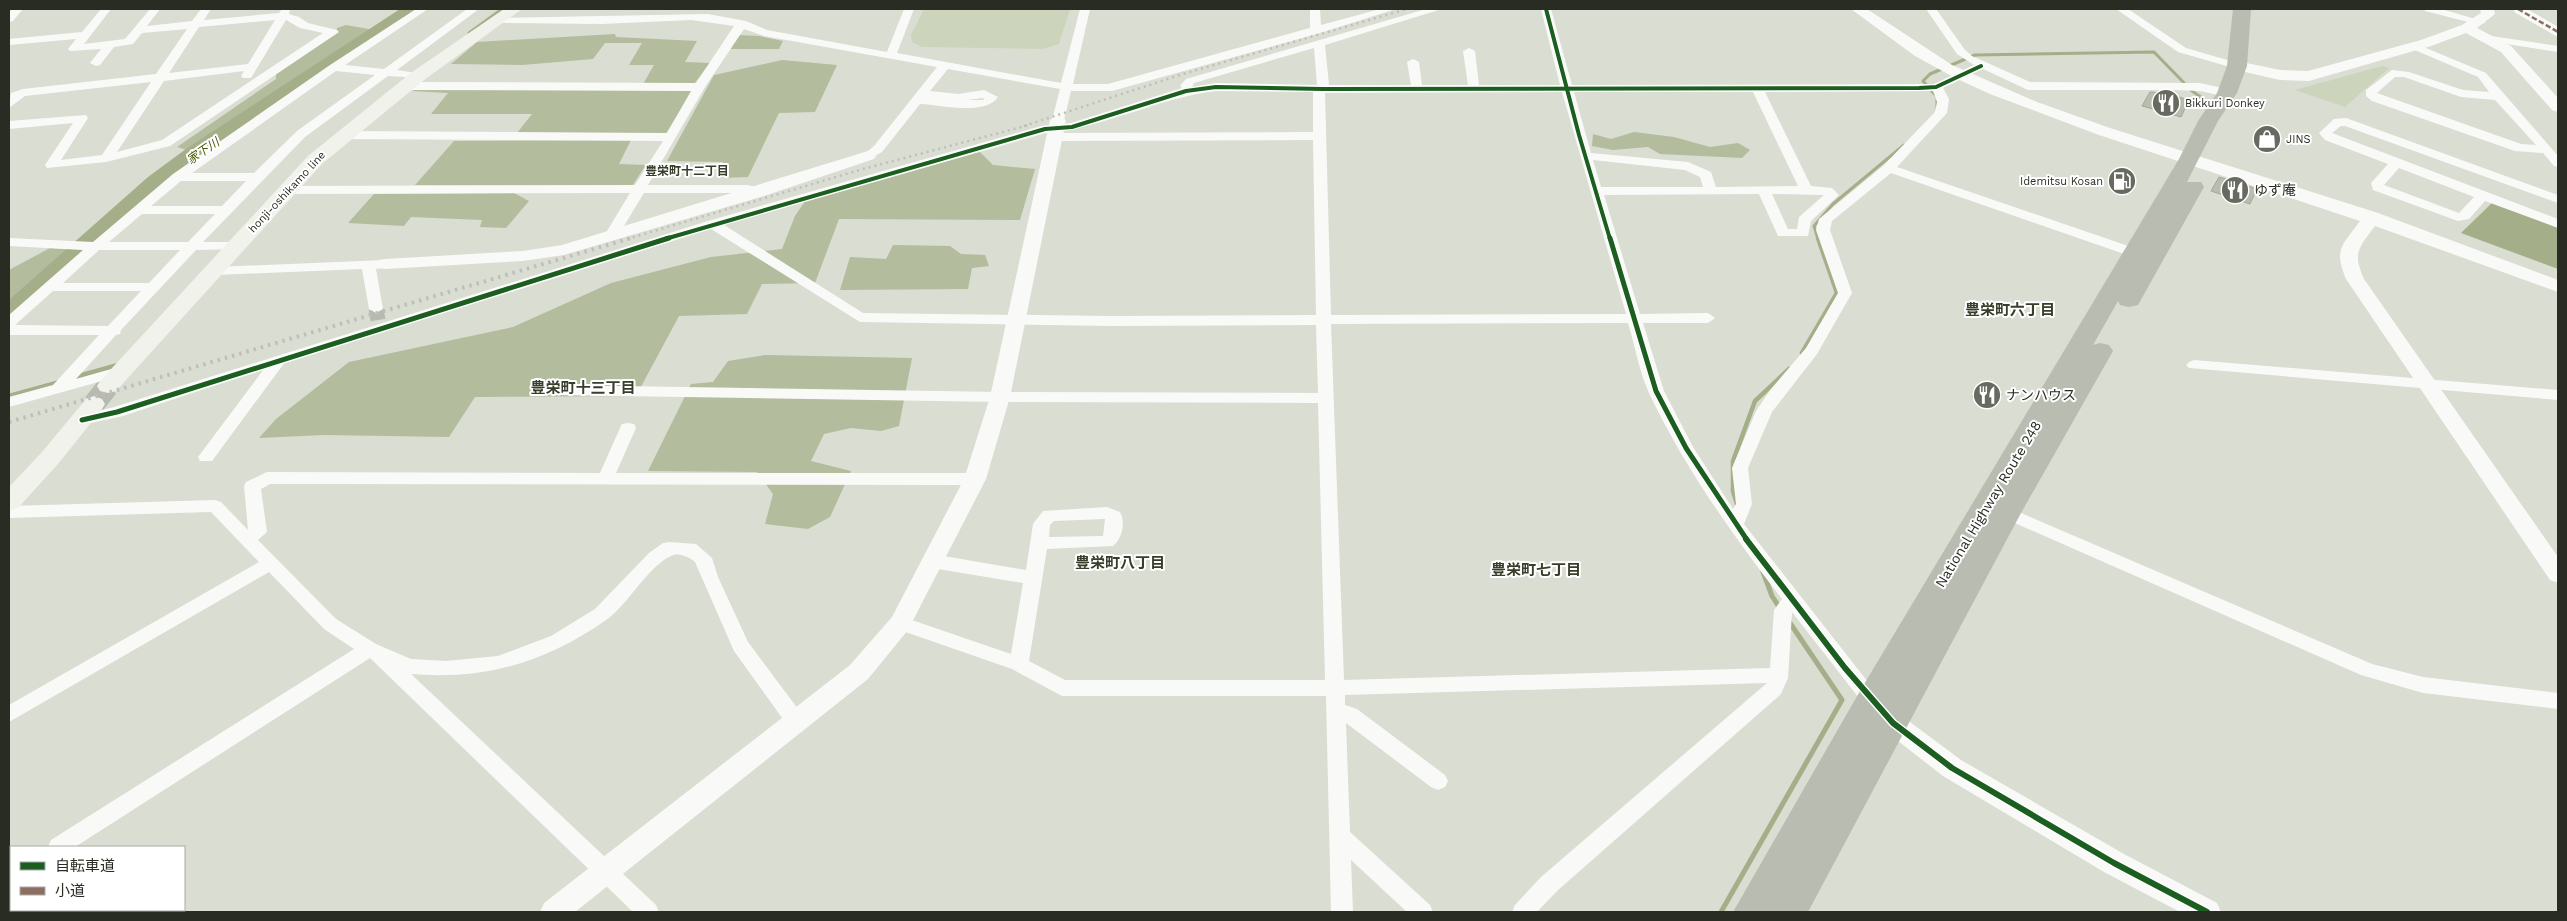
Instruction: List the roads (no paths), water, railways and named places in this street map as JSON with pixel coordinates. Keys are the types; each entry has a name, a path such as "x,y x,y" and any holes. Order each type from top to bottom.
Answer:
{"highway":[{"name":"National Highway Route 248","path":"1789,912 1882,711 2135,253 2243,98 2245,67 2242,9"},
{"name":"National Highway Route 248","path":"1751,912 1882,711 2007,513 2175,222 2198,161 2208,121 2245,67 2259,27 2258,9"}],"main road":[{"name":"honji-oshikamo line","path":"9,502 122,371 315,160 344,134 413,81 514,9"}],"street":[{"path":"9,19 18,9"},
{"path":"106,9 74,49 129,42 155,9"},
{"path":"106,158 206,9"},
{"path":"9,323 137,210 178,178 334,67 423,9"},
{"path":"59,387 114,331 257,177 301,134 474,9"},
{"path":"891,55 909,9"},
{"path":"554,912 859,672 900,623 975,480 1000,397 1057,128 1085,9"},
{"path":"1315,9 1323,90"},
{"path":"1186,91 1186,84 1190,81 1318,39 1391,9"},
{"path":"498,20 612,20 682,15 710,16 742,23 764,33 1066,87 1108,88 1437,9"},
{"path":"1538,9 1540,24 1550,30"},
{"path":"1546,9 1550,30 1569,89 1596,191 1656,391 1686,448 1735,525 1882,711 1952,768 2114,862 2207,912"},
{"path":"1550,30 1556,21 1555,9"},
{"path":"1858,9 1901,40 1960,75 2026,103 2372,218 2558,286"},
{"path":"1931,9 1961,52 1981,66 2028,86 2173,86 2200,87 2227,93"},
{"path":"2121,9 2182,50 2280,76 2303,77 2414,46 2478,20"},
{"path":"2429,9 2478,20 2491,39 2506,48 2558,107"},
{"path":"2518,9 2558,32"},
{"path":"9,125 82,118 51,165 106,158 166,143 333,32 304,26 285,13 139,30"},
{"path":"236,95 285,13"},
{"path":"610,236 671,137 699,87 742,23"},
{"path":"9,42 84,35"},
{"path":"2491,39 2558,49"},
{"path":"96,63 110,45"},
{"path":"2414,46 2482,75 2499,97 2558,163"},
{"path":"1469,51 1474,89"},
{"path":"1413,62 1417,88"},
{"path":"215,271 538,255 610,236 758,192 868,156 878,149 945,65"},
{"path":"95,403 117,412 280,359 378,319 1045,129 1072,127 1186,91 1216,87 1323,90 1417,88 1758,89 1936,87 1981,66"},
{"path":"9,104 15,96 23,93 252,67"},
{"path":"334,67 385,73 413,81 699,87"},
{"path":"2499,97 2461,92 2405,74 2392,73 2370,93 2376,98 2519,148 2547,150"},
{"path":"1735,525 1744,504 1740,468 1764,411 1776,392 1812,351 1845,292 1823,230 1826,219 1889,168 1941,113 1944,105 1943,95 1936,87"},
{"path":"1758,89 1806,190"},
{"path":"1323,90 1330,93 1327,158 1319,175 1338,710 1342,912"},
{"path":"2558,199 2346,122 2338,122 2325,133 2329,137 2484,194 2558,224"},
{"path":"1057,128 1313,136"},
{"path":"344,134 671,137"},
{"path":"1586,156 1688,166 1706,175 1710,190"},
{"path":"2397,162 2377,183 2378,186 2458,217 2464,216 2484,194"},
{"path":"1889,168 2135,253"},
{"path":"178,178 257,177"},
{"path":"287,190 748,190 758,192"},
{"path":"1596,191 1806,190 1827,191 1832,195 1804,220 1803,233 1783,234 1764,191"},
{"path":"137,210 227,210"},
{"path":"2372,218 2348,250 2349,266 2355,279 2558,574"},
{"path":"713,224 860,317 1018,318 1111,321 1324,318 1708,318"},
{"path":"9,242 96,246 236,246"},
{"path":"378,264 369,272 378,319"},
{"path":"52,287 154,287"},
{"path":"9,330 114,331"},
{"path":"206,457 280,359"},
{"path":"2194,365 2558,395"},
{"path":"9,402 122,371"},
{"path":"554,390 1000,397 1326,398"},
{"path":"605,479 628,428"},
{"path":"248,538 258,532 252,486 267,478 975,480"},
{"path":"9,512 215,506 272,562 330,624 373,651 409,666 446,669 498,663 558,640 601,614 655,558 670,548 690,549 703,558 709,577 741,646 796,723"},
{"path":"2007,513 2368,670 2423,685 2558,700"},
{"path":"1019,664 1039,544"},
{"path":"9,714 272,562"},
{"path":"932,562 1033,578"},
{"path":"1523,912 1549,884 1774,689 1779,678 1783,610 1793,598"},
{"path":"900,623 1019,664 1062,688 1336,688 1768,675 1779,678"},
{"path":"60,846 373,651"},
{"path":"373,651 606,870 648,912"},
{"path":"1338,710 1350,715 1438,781"},
{"path":"1340,836 1422,912"}],"waterway":[{"name":"家下川","path":"9,313 156,182 194,154 412,9"},
{"path":"469,33 502,9"},
{"path":"1937,108 1937,97 1923,81 1930,74 1975,55 2154,52 2192,91 2208,102"},
{"path":"1818,239 1814,226 1833,204 1904,145"},
{"path":"1802,353 1837,293 1818,238"},
{"path":"75,377 118,365"},
{"path":"1737,504 1733,491 1733,461 1755,401 1789,369"},
{"path":"9,396 60,382"},
{"path":"1763,572 1772,596 1781,610"},
{"path":"1721,912 1842,700 1788,620"}],"tunnel":[{"path":"376,309 378,320"},
{"path":"94,404 108,386"}],"railway":[{"path":"1024,126 1183,74 1407,9"},
{"path":"627,239 863,169 1029,125"},
{"path":"9,422 631,238"}],"place":[{"name":"Bikkuri Donkey","path":"2166,103"},
{"name":"JINS","path":"2267,139"},
{"name":"Idemitsu Kosan","path":"2122,181"},
{"name":"ゆず庵","path":"2235,190"},
{"name":"ナンハウス","path":"1987,395"}],"district":[{"name":"豊栄町十二丁目","path":"687,171"},
{"name":"豊栄町六丁目","path":"2010,310"},
{"name":"豊栄町十三丁目","path":"583,388"},
{"name":"豊栄町八丁目","path":"1120,563"},
{"name":"豊栄町七丁目","path":"1536,570"}]}
